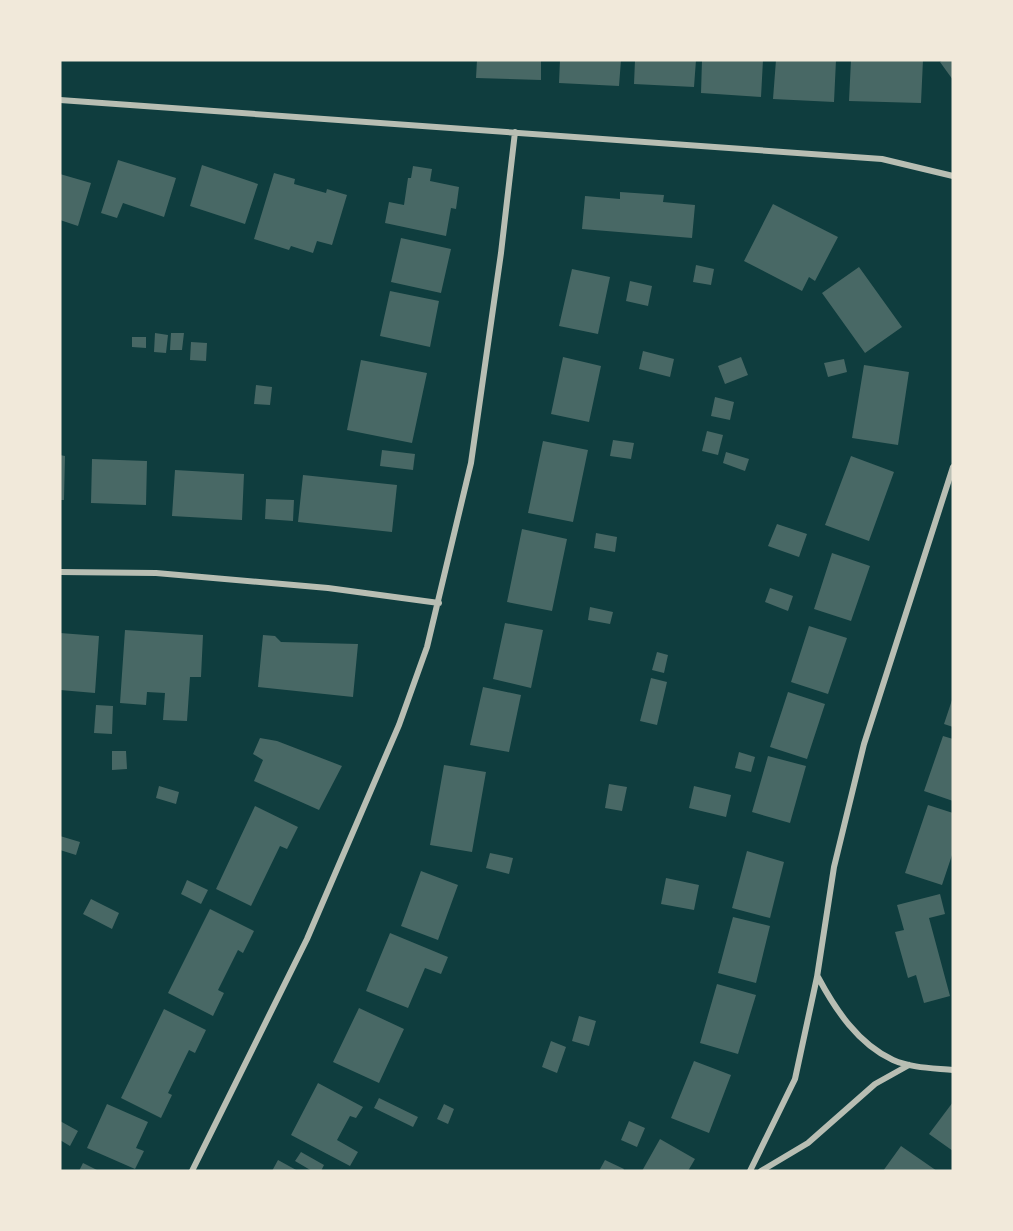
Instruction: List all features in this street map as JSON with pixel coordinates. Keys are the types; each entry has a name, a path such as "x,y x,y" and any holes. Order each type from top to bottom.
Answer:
{"street":[{"path":"60,100 882,159 953,176"},
{"path":"192,1171 307,939 399,725 439,603 471,463 501,253 515,132"},
{"path":"750,1171 795,1079 817,977 834,867 864,744 953,468"},
{"path":"60,572 156,573 328,588 439,603"},
{"path":"817,977 838,1013 879,1052 909,1065 953,1070"},
{"path":"761,1171 808,1143 874,1084 909,1065"}],"building":[{"path":"477,60 541,60 541,80 476,78"},
{"path":"560,60 621,60 619,86 559,83"},
{"path":"635,60 696,60 694,87 634,84"},
{"path":"702,60 763,60 761,97 701,93"},
{"path":"776,60 836,60 834,102 773,99"},
{"path":"851,60 923,60 921,103 849,101"},
{"path":"953,60 953,80 940,62"},
{"path":"118,160 176,178 164,217 123,203 117,218 101,213"},
{"path":"202,165 258,184 245,224 190,206"},
{"path":"413,166 432,169 430,181 459,187 456,209 451,208 446,236 385,223 389,202 404,205 408,178 411,178"},
{"path":"274,173 295,179 294,184 326,193 327,189 347,195 332,245 317,241 313,253 291,246 289,250 254,239"},
{"path":"60,174 91,183 78,226 60,220"},
{"path":"620,192 664,195 663,202 695,205 692,238 582,229 585,196 620,199"},
{"path":"773,204 838,237 815,281 809,277 802,291 744,261"},
{"path":"401,238 451,249 441,293 391,282"},
{"path":"696,265 714,269 711,285 693,282"},
{"path":"859,267 902,327 865,353 822,293"},
{"path":"572,269 610,277 598,334 559,326"},
{"path":"630,281 652,286 648,306 626,301"},
{"path":"390,291 439,301 430,347 380,336"},
{"path":"155,333 168,335 166,353 154,352"},
{"path":"171,333 184,333 182,350 170,350"},
{"path":"132,337 146,337 146,348 132,347"},
{"path":"191,342 207,343 206,361 190,360"},
{"path":"643,351 674,359 670,377 639,369"},
{"path":"563,357 601,366 589,422 551,414"},
{"path":"741,357 748,375 725,384 718,366"},
{"path":"844,359 847,372 828,377 824,363"},
{"path":"361,360 427,373 412,443 347,430"},
{"path":"864,365 909,372 898,445 852,438"},
{"path":"256,385 272,387 270,405 254,404"},
{"path":"715,397 734,402 730,420 711,416"},
{"path":"707,431 723,435 718,455 702,451"},
{"path":"613,440 634,443 631,459 610,456"},
{"path":"543,441 588,450 573,522 528,513"},
{"path":"382,450 415,454 413,470 380,466"},
{"path":"726,452 749,459 745,471 723,463"},
{"path":"60,455 65,456 64,500 60,500"},
{"path":"851,456 894,472 869,541 825,525"},
{"path":"92,459 147,461 146,505 91,503"},
{"path":"175,470 244,474 242,520 172,516"},
{"path":"303,475 397,485 392,532 298,522"},
{"path":"266,499 294,500 293,521 265,519"},
{"path":"777,524 807,534 799,557 768,546"},
{"path":"522,529 567,539 552,611 507,602"},
{"path":"596,533 617,537 615,552 594,548"},
{"path":"832,553 870,566 851,621 814,609"},
{"path":"770,588 793,596 788,611 765,602"},
{"path":"590,607 613,612 610,624 588,620"},
{"path":"505,623 543,630 531,688 493,679"},
{"path":"809,626 847,638 828,694 791,682"},
{"path":"125,630 203,635 201,677 190,677 187,721 163,720 165,693 147,692 146,705 120,703"},
{"path":"60,633 99,636 95,693 60,690"},
{"path":"263,635 275,636 281,642 358,644 353,697 258,687"},
{"path":"657,652 668,655 664,673 652,670"},
{"path":"651,678 667,682 657,725 640,721"},
{"path":"483,687 521,695 509,752 470,745"},
{"path":"788,692 825,704 807,759 770,747"},
{"path":"953,697 953,727 944,724"},
{"path":"96,705 113,706 112,734 94,733"},
{"path":"943,736 953,739 953,801 924,791"},
{"path":"260,738 277,741 342,766 319,810 254,781 263,760 253,754"},
{"path":"112,751 126,751 127,769 112,770"},
{"path":"739,752 755,757 751,772 735,768"},
{"path":"768,756 806,766 790,823 752,812"},
{"path":"444,765 486,772 472,852 430,845"},
{"path":"609,784 627,787 622,811 605,808"},
{"path":"159,786 179,792 176,804 156,798"},
{"path":"694,786 731,795 726,817 689,808"},
{"path":"928,805 953,813 953,852 942,885 905,873"},
{"path":"255,806 298,827 287,849 280,846 251,906 216,889"},
{"path":"60,836 80,842 76,855 60,850"},
{"path":"747,851 784,862 770,918 732,908"},
{"path":"490,853 513,858 509,874 486,868"},
{"path":"421,871 458,885 438,940 401,926"},
{"path":"666,878 699,885 694,910 661,904"},
{"path":"187,880 208,890 201,904 181,894"},
{"path":"940,894 945,914 929,918 950,996 924,1003 916,975 908,978 895,932 904,930 897,905"},
{"path":"91,899 119,913 112,929 83,914"},
{"path":"210,909 254,931 243,953 238,950 218,990 224,993 213,1016 168,993"},
{"path":"733,917 770,926 756,983 718,973"},
{"path":"390,933 448,957 441,974 425,968 408,1008 366,991"},
{"path":"717,984 756,995 738,1054 700,1043"},
{"path":"359,1008 404,1029 379,1083 333,1062"},
{"path":"164,1009 206,1030 195,1053 189,1050 168,1093 172,1095 161,1118 121,1098"},
{"path":"579,1016 596,1021 589,1046 572,1041"},
{"path":"551,1041 566,1047 557,1073 542,1067"},
{"path":"694,1061 731,1075 709,1133 671,1118"},
{"path":"318,1083 363,1107 356,1118 350,1116 337,1140 358,1152 350,1166 291,1135"},
{"path":"379,1098 418,1117 413,1127 374,1108"},
{"path":"953,1102 953,1151 929,1134"},
{"path":"107,1104 148,1122 136,1148 144,1151 135,1169 87,1148"},
{"path":"444,1104 454,1109 448,1124 437,1119"},
{"path":"60,1121 78,1131 70,1146 60,1140"},
{"path":"629,1121 645,1128 637,1147 621,1140"},
{"path":"660,1139 695,1159 688,1171 642,1171"},
{"path":"901,1146 937,1171 883,1171"},
{"path":"301,1152 324,1165 321,1171 312,1171 295,1161"},
{"path":"278,1160 298,1171 272,1171"},
{"path":"605,1160 624,1169 623,1171 599,1171"},
{"path":"83,1163 99,1171 79,1171"}]}
